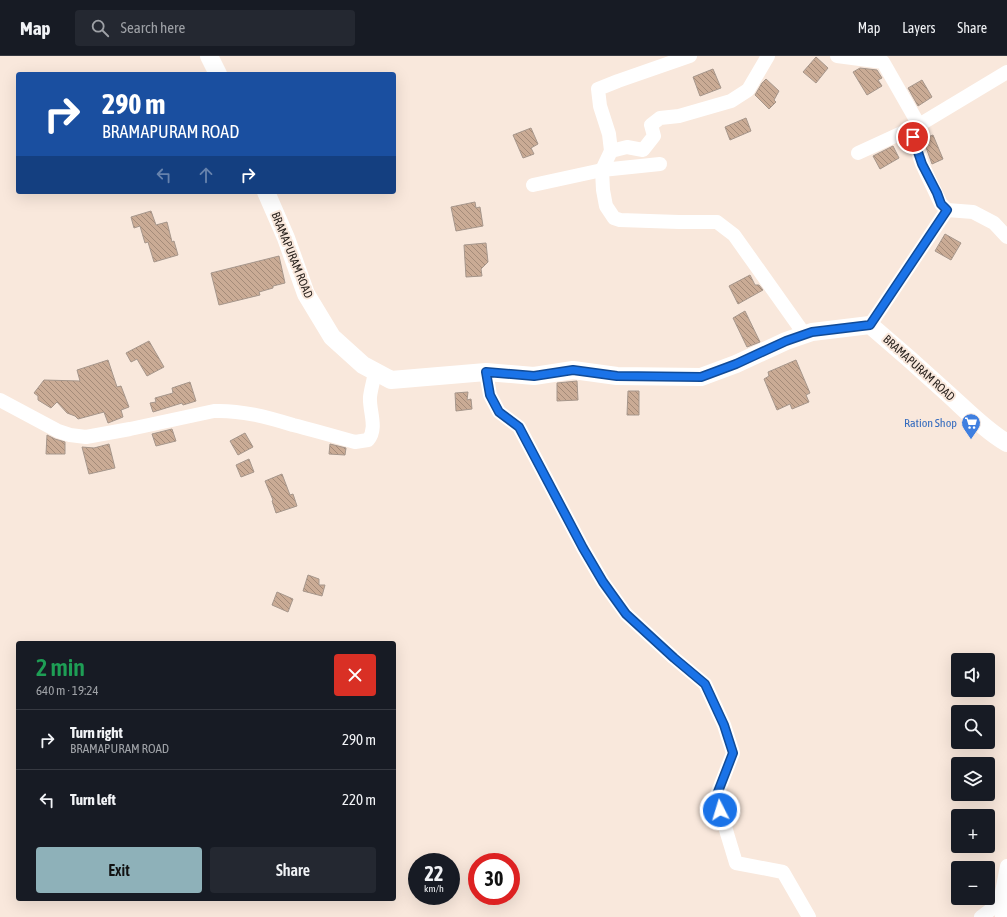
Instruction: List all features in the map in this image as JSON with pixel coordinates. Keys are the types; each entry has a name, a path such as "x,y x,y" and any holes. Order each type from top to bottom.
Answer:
{"street":[{"path":"209,56 217,72"},
{"path":"690,56 598,89 600,106 609,134 611,150 602,170 603,190 606,206 614,218 620,220 717,222 734,234 805,335"},
{"path":"611,150 627,147 643,150 654,136 651,125 660,118 679,116 731,101 748,90 768,56"},
{"path":"837,56 884,62 919,125"},
{"path":"858,153 919,125 1007,72"},
{"path":"919,125 913,137 922,164 941,204 947,210 972,212 994,223 1007,237"},
{"path":"533,185 602,170 660,164"},
{"name":"BRAMAPURAM ROAD","path":"267,194 286,238 306,294 332,337 363,365 391,380 486,372 534,376 573,370 617,376 701,377 736,364 786,341 812,332 870,325 997,437 1007,443"},
{"path":"870,325 947,210"},
{"path":"0,400 58,430 70,435 86,437 214,412 227,411 269,418 355,442 368,440 373,429 370,396 375,372"},
{"path":"486,372 490,395 499,412 519,427 583,548 603,582 626,614 705,684 724,725 733,753 716,797 736,863 783,872 809,917"},
{"path":"1002,917 1004,901 1002,892 1007,866"},
{"path":"981,917 1004,901"}],"building":[{"path":"816,57 828,68 816,83 803,72"},
{"path":"860,68 877,70 882,78 878,80 882,86 867,95 853,72"},
{"path":"713,69 721,88 700,96 693,77"},
{"path":"766,79 779,91 774,100 776,102 769,109 755,95"},
{"path":"922,80 932,97 918,106 908,88"},
{"path":"746,118 751,131 730,140 725,127"},
{"path":"531,128 538,144 531,148 534,154 523,158 513,135"},
{"path":"933,135 943,159 932,164 923,139"},
{"path":"893,146 899,158 880,169 873,156"},
{"path":"475,202 476,208 480,207 483,226 456,231 451,207"},
{"path":"151,211 156,225 167,222 172,242 174,241 178,255 154,262 148,242 145,243 140,226 134,228 131,217"},
{"path":"945,234 961,243 951,260 935,251"},
{"path":"486,243 488,262 481,269 482,276 466,277 464,245"},
{"path":"279,256 285,283 259,292 260,295 219,305 211,273"},
{"path":"750,275 755,285 759,285 763,290 738,304 729,286"},
{"path":"745,311 760,342 747,347 733,318"},
{"path":"149,341 164,367 147,376 137,359 131,362 126,353"},
{"path":"108,360 117,387 121,386 129,407 121,410 123,417 108,423 104,412 78,419 67,413 57,402 51,408 38,400 38,396 34,393 44,380 80,381 77,370"},
{"path":"796,360 810,393 806,395 809,402 792,409 790,404 777,410 764,379 769,376 768,372"},
{"path":"577,381 578,400 557,401 557,383"},
{"path":"190,382 196,401 183,405 182,403 153,412 150,403 156,402 155,398 173,393 172,388"},
{"path":"628,391 639,391 639,415 627,415"},
{"path":"468,392 467,400 471,399 472,409 456,411 455,393"},
{"path":"172,429 176,441 156,446 152,434"},
{"path":"245,433 253,447 238,455 230,441"},
{"path":"47,435 65,442 65,454 46,454"},
{"path":"109,444 115,468 89,474 82,447 94,448"},
{"path":"330,444 346,448 345,455 329,454"},
{"path":"249,459 254,472 241,477 236,465"},
{"path":"282,474 290,495 293,494 297,506 276,513 273,500 265,481"},
{"path":"308,575 319,579 319,585 325,585 322,596 303,591"},
{"path":"277,592 293,599 288,612 272,605"}],"place":[{"name":"Ration Shop","path":"971,440"}],"route":[{"path":"720,810 716,797 733,753 724,725 705,684 638,626 626,614 603,582 583,548 519,427 499,412 490,395 486,372 534,376 573,370 617,376 701,377 736,364 786,341 812,332 870,325 947,210 941,204 922,164 913,137"}]}
